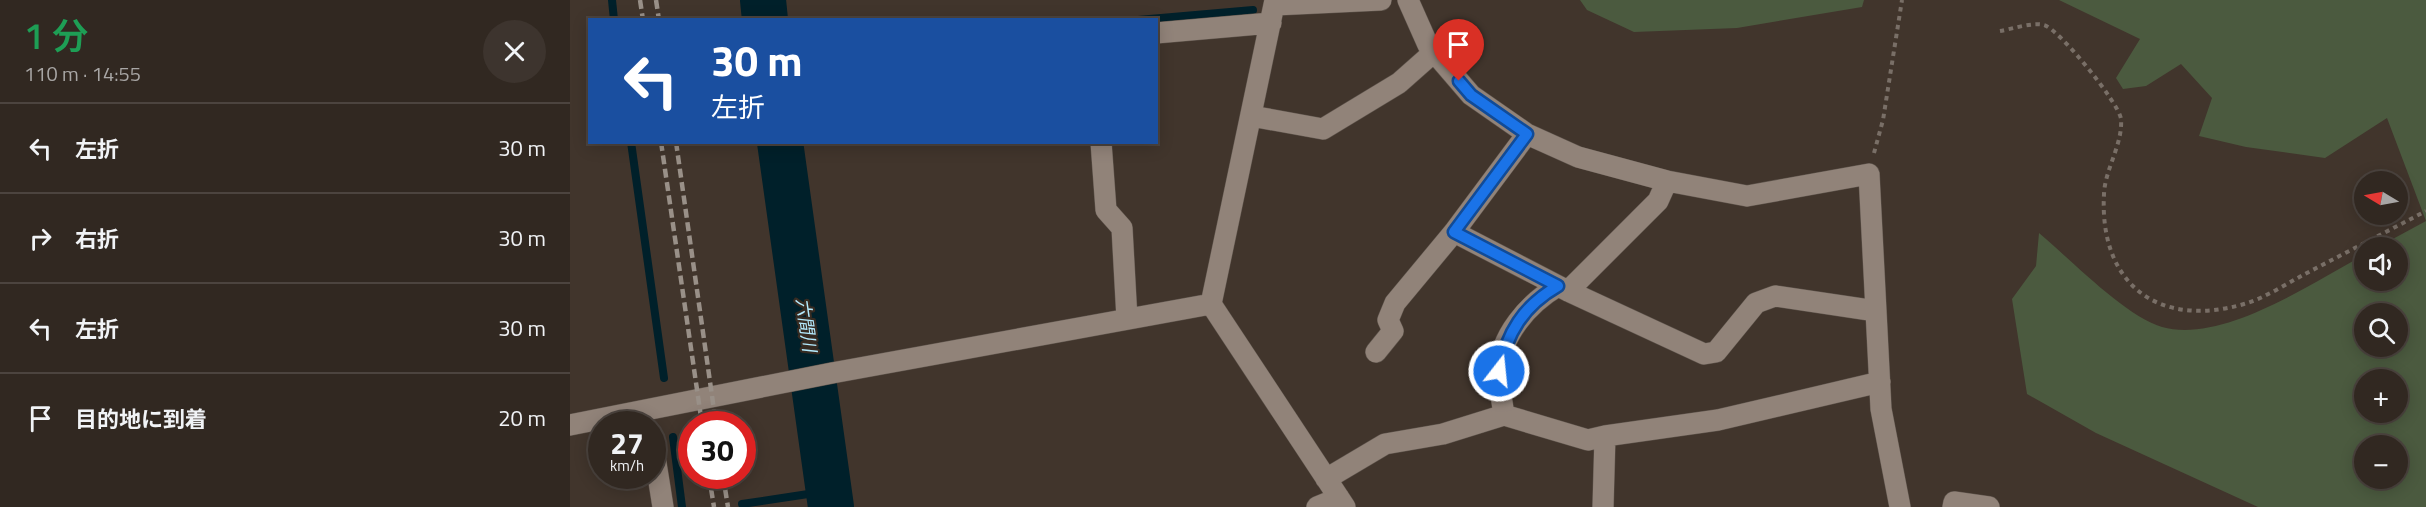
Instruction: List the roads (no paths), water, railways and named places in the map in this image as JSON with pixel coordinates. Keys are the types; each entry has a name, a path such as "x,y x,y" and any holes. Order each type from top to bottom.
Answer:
{"street":[{"path":"1158,33 1274,10 1382,0"},
{"path":"1407,0 1428,45 1471,95 1527,134 1578,157 1667,181 1747,196 1869,174 1881,409 1900,507"},
{"path":"1274,10 1211,304 1342,503 1317,507"},
{"path":"1251,116 1323,129 1399,83 1434,52"},
{"path":"1377,352 1393,331 1388,320 1395,303 1454,232 1527,134"},
{"path":"1101,144 1106,210 1122,228 1127,319"},
{"path":"1504,416 1499,371 1504,350 1525,310 1542,295 1563,289 1658,201 1667,181"},
{"path":"1454,232 1563,289 1704,354 1716,352 1756,303 1775,297 1876,311"},
{"path":"666,414 786,382 1211,304"},
{"path":"1326,479 1384,444 1443,434 1504,416 1588,440 1718,420 1880,382"},
{"path":"570,425 588,423"},
{"path":"1603,507 1605,436"},
{"path":"660,489 663,506"},
{"path":"1953,507 1954,502 1989,507"}],"waterway":[{"path":"612,0 614,18"},
{"name":"六間川","path":"763,0 765,18"},
{"path":"1158,18 1253,10"},
{"path":"631,144 664,378"},
{"name":"六間川","path":"780,144 831,507"},
{"path":"673,437 682,507"},
{"path":"742,504 828,491"}],"railway":[{"path":"640,0 643,18"},
{"path":"656,0 659,18"},
{"path":"661,144 700,411"},
{"path":"676,144 714,411"},
{"path":"711,489 714,507"},
{"path":"725,489 728,507"}]}
